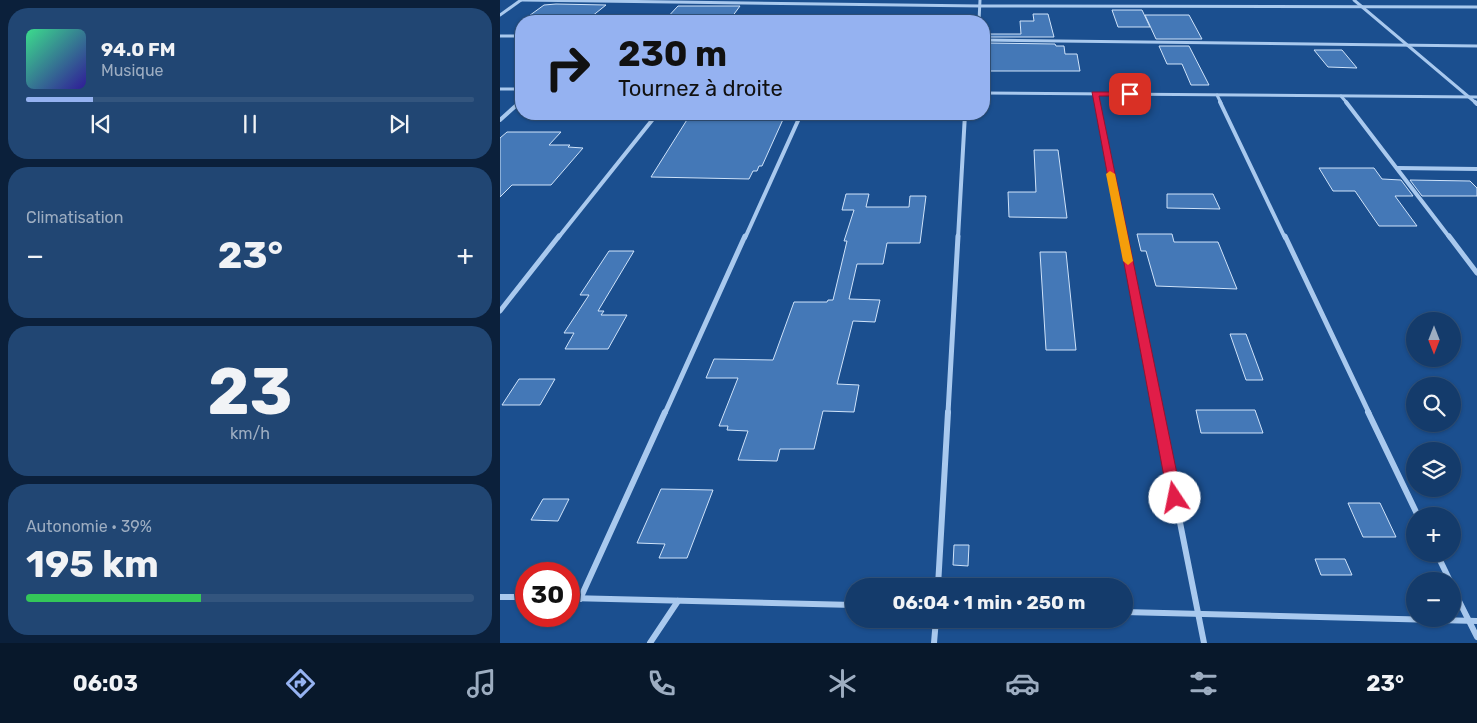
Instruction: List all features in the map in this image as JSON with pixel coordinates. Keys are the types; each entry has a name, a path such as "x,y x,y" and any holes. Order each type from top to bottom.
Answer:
{"street":[{"path":"500,15 521,0 980,6 1477,7"},
{"path":"979,15 980,0"},
{"path":"1354,0 1477,104"},
{"path":"500,36 515,36"},
{"path":"990,40 1477,46"},
{"path":"500,89 515,89"},
{"path":"990,93 1477,97"},
{"path":"1095,94 1204,643"},
{"path":"1217,95 1414,507"},
{"path":"1341,96 1477,273"},
{"path":"500,120 515,106"},
{"path":"500,311 652,120"},
{"path":"798,120 580,599 845,605"},
{"path":"938,578 965,120"},
{"path":"1397,168 1477,169"},
{"path":"500,597 515,597"},
{"path":"650,643 678,601"},
{"path":"1461,601 1473,620 1477,637"},
{"path":"1133,612 1473,620"},
{"path":"934,643 935,628"}],"building":[{"path":"544,5 606,5 594,15 530,15"},
{"path":"678,6 740,6 733,15 670,15"},
{"path":"1112,10 1142,10 1150,27 1118,27"},
{"path":"1033,14 1048,14 1054,37 990,37 990,34 1021,34 1020,21 1034,21"},
{"path":"1145,15 1189,15 1202,39 1156,39"},
{"path":"990,43 1055,44 1056,46 1064,46 1065,54 1077,54 1080,71 990,71"},
{"path":"1159,46 1189,46 1209,85 1191,85 1182,64 1167,64"},
{"path":"1314,50 1342,50 1357,68 1328,67"},
{"path":"687,120 783,120 762,166 759,166 757,171 753,171 749,179 651,177"},
{"path":"507,132 561,132 549,145 570,145 568,147 583,148 551,185 512,185 500,197 500,138"},
{"path":"1034,150 1058,150 1067,218 1009,217 1008,192 1036,192"},
{"path":"1319,168 1374,168 1382,179 1401,180 1413,196 1395,196 1417,226 1379,226 1355,191 1333,191"},
{"path":"1410,180 1470,181 1477,188 1477,196 1422,196"},
{"path":"846,194 869,194 866,207 909,207 910,196 926,196 920,243 887,243 883,264 857,264 849,299 880,300 875,322 853,321 837,384 859,385 854,412 823,411 814,449 780,449 777,461 738,460 748,431 727,430 728,426 719,426 738,378 706,378 714,359 773,360 794,302 827,302 828,300 833,300 847,241 844,241 854,210 842,210"},
{"path":"1167,194 1213,194 1220,209 1167,208"},
{"path":"1137,234 1172,234 1174,242 1218,242 1237,289 1156,286 1146,251 1141,251"},
{"path":"609,251 634,251 598,311 604,311 601,315 627,315 608,349 565,349 574,333 564,333 589,295 580,295"},
{"path":"1040,252 1066,252 1076,350 1046,350"},
{"path":"1230,334 1246,334 1263,380 1246,380"},
{"path":"519,379 555,379 540,405 502,405"},
{"path":"1196,410 1255,410 1263,433 1201,433"},
{"path":"661,489 713,490 687,558 659,558 665,544 637,543"},
{"path":"543,499 569,499 558,521 531,520"},
{"path":"1348,503 1380,503 1396,537 1363,537"},
{"path":"954,545 969,545 968,566 953,565"},
{"path":"1315,559 1345,559 1352,575 1321,575"}],"slow traffic":[{"path":"1110,174 1128,261"}],"route":[{"path":"1130,94 1095,94 1175,498"}]}
